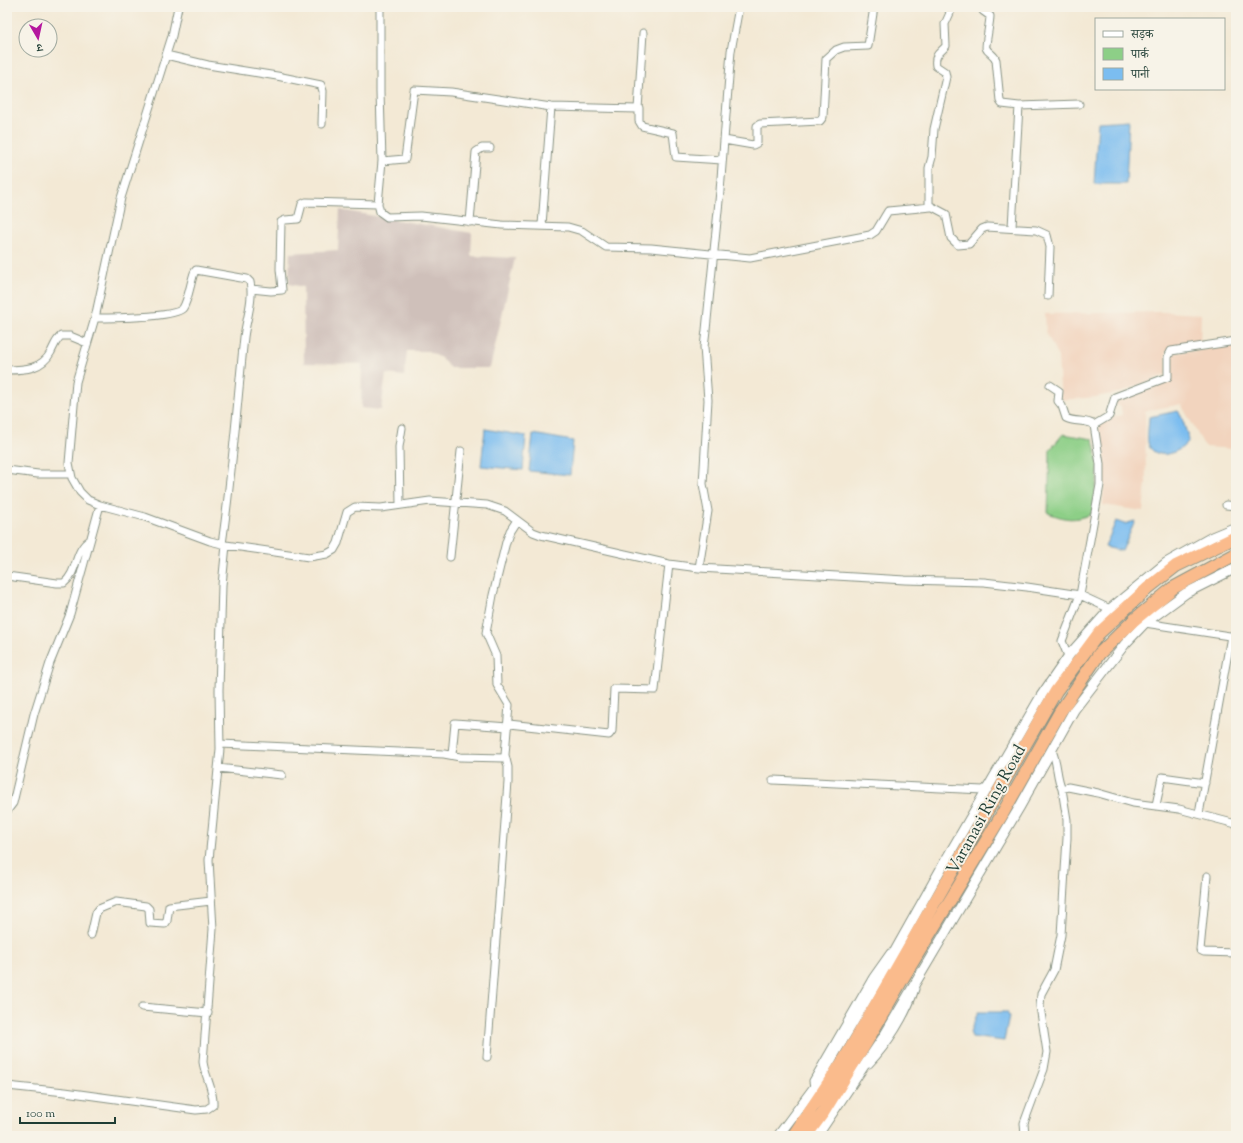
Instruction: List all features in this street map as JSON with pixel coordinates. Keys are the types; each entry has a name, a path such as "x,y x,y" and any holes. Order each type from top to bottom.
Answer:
{"highway":[{"name":"Varanasi Ring Road","path":"793,1136 845,1058 1056,691 1099,633 1148,588 1176,566 1236,537"},
{"path":"806,1136 823,1113 867,1041 903,978 1000,818 1060,712 1099,654 1134,620 1173,588 1236,554"}],"street":[{"path":"178,7 166,55 121,198 95,318 76,382 69,463 71,474 80,492 88,500 100,505 145,516 224,545 318,557 327,554 336,547 347,512 355,507 381,508 430,501 456,502 496,507 505,511 533,532 541,535 669,564 699,568 905,580 984,582 1027,586 1080,595 1110,609"},
{"path":"380,7 382,161 378,204 380,212 387,217 421,216 470,222 574,228 606,247 629,247 714,253 750,258 812,248 874,233 885,214 891,210 931,207 943,211 946,214 952,238 958,245 969,244 982,229 987,227 1012,228 1042,232 1049,238 1048,296"},
{"path":"699,568 708,512 703,484 708,400 704,347 714,253 731,51 739,7"},
{"path":"724,140 753,144 757,142 757,126 760,124 820,121 822,117 826,59 836,50 844,47 868,46 874,7"},
{"path":"931,207 928,202 929,168 932,157 934,130 946,77 945,72 937,68 935,63 938,52 946,46 945,24 950,13 948,7"},
{"path":"982,7 983,11 990,16 989,35 986,49 995,56 1000,102 1007,105 1020,106 1079,104"},
{"path":"643,33 639,108 639,121 642,126 673,133 676,157 722,160"},
{"path":"166,55 208,65 321,85 323,91 322,124"},
{"path":"382,161 405,159 414,90 451,92 551,107 639,108"},
{"path":"1012,228 1020,106"},
{"path":"542,226 551,107"},
{"path":"470,222 476,152 482,148 490,148"},
{"path":"251,289 271,291 282,290 280,269 281,222 285,220 298,219 304,202 333,201 378,204"},
{"path":"7,1086 65,1092 196,1110 207,1109 213,1105 214,1099 204,1071 213,929 209,860 220,744 219,690 224,545 231,485 244,336 251,289 250,282 247,279 196,270 184,306 178,312 131,318 95,318"},
{"path":"7,370 38,366 48,358 61,336 70,336 87,344"},
{"path":"1094,425 1109,416 1115,397 1168,377 1168,357 1171,351 1236,342"},
{"path":"1050,384 1058,391 1058,401 1062,406 1066,418 1089,422 1094,425"},
{"path":"1068,656 1062,641 1080,595 1100,485 1101,474 1094,425"},
{"path":"400,506 399,447 402,428"},
{"path":"450,557 461,451"},
{"path":"7,470 38,474 71,474"},
{"path":"7,811 13,803 42,688 63,635 100,505"},
{"path":"1226,505 1236,506"},
{"path":"486,1057 508,782 508,767 505,758 509,725 509,705 497,686 496,656 486,633 492,595 506,542 510,531 518,520"},
{"path":"778,1136 814,1087 904,935 988,787 1042,696 1068,656 1110,609 1166,563 1212,537 1236,527"},
{"path":"7,576 64,583 67,580 80,549 90,540"},
{"path":"452,755 455,723 509,725 609,735 612,730 614,690 655,690 669,564"},
{"path":"817,1136 884,1036 1052,751 1074,710 1125,644 1145,623 1186,593 1236,568"},
{"path":"67,580 78,585"},
{"path":"1145,623 1234,636 1199,814"},
{"path":"220,744 452,755 460,757 505,758"},
{"path":"1025,1136 1024,1123 1044,1069 1047,1052 1040,1006 1040,994 1054,970 1062,928 1067,820 1057,761 1052,751"},
{"path":"218,768 282,775"},
{"path":"1156,805 1162,776 1205,783"},
{"path":"773,780 983,790 988,787"},
{"path":"1062,789 1068,787 1105,794 1133,803 1156,805 1236,824"},
{"path":"1208,876 1200,950 1204,952 1236,954"},
{"path":"91,935 96,913 111,903 122,902 146,906 149,909 150,923 165,924 167,921 169,906 211,901"},
{"path":"142,1007 208,1013"}],"shaded area":[{"path":"340,210 472,233 471,256 515,258 490,368 450,368 441,358 428,351 407,351 404,376 386,374 381,410 361,408 362,364 304,363 303,287 289,284 290,253 338,250"},
{"path":"1163,312 1201,314 1200,345 1168,350 1166,352 1167,374 1122,392 1096,397 1061,400 1058,357 1046,332 1045,314"},
{"path":"1235,346 1236,449 1205,447 1181,404 1145,411 1146,483 1143,511 1103,505 1105,449 1100,448 1099,425 1113,417 1122,415 1121,406 1114,404 1119,398 1172,380 1171,357 1174,353"}],"green space":[{"path":"1063,434 1093,439 1099,467 1092,514 1075,519 1060,517 1048,513 1050,450"}],"water":[{"path":"1129,120 1126,184 1094,184 1098,122"},
{"path":"1178,411 1181,415 1189,440 1181,448 1170,454 1158,454 1153,451 1148,443 1149,417"},
{"path":"485,429 526,436 523,470 481,466"},
{"path":"533,434 573,441 570,475 529,471"},
{"path":"1116,521 1124,524 1135,521 1122,551 1105,547"},
{"path":"978,1012 1007,1012 1009,1017 1004,1041 972,1037 970,1032"}]}
